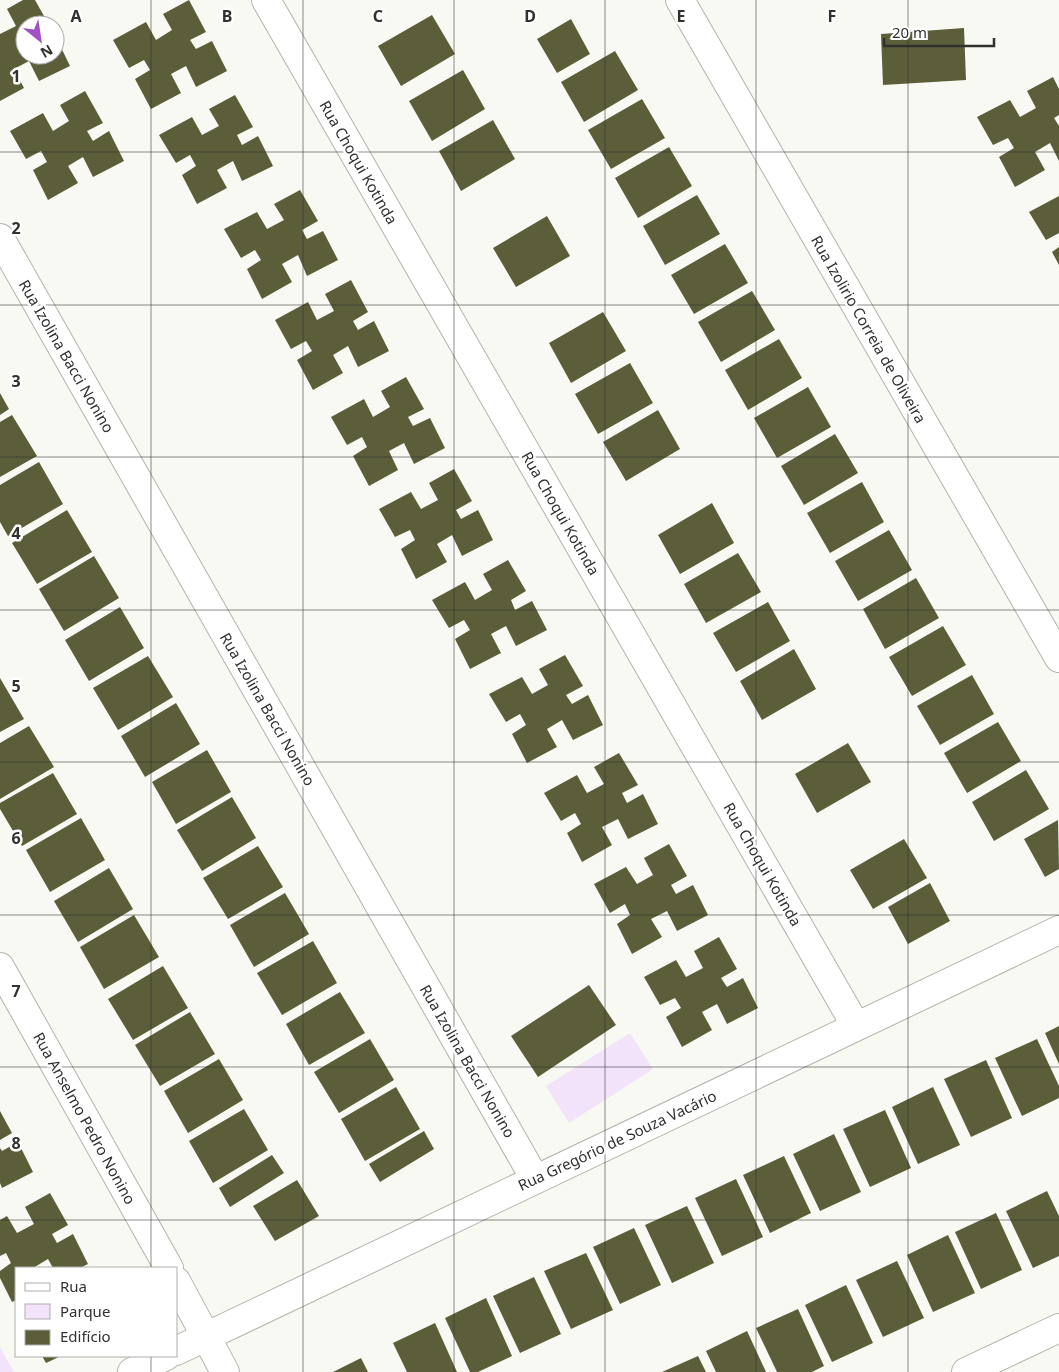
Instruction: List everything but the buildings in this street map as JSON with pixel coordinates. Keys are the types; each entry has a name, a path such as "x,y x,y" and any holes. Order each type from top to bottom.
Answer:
{"street":[{"name":"Rua Choqui Kotinda","path":"266,0 856,1026"},
{"name":"Rua Izolirio Correia de Oliveira","path":"680,0 1059,658"},
{"name":"Rua Izolina Bacci Nonino","path":"0,238 535,1179"},
{"name":"Rua Gregório de Souza Vacário","path":"178,1350 1059,930"},
{"name":"Rua Anselmo Pedro Nonino","path":"0,968 168,1267"},
{"path":"178,1285 225,1372"},
{"path":"966,1372 1059,1328"},
{"path":"132,1372 164,1357"}],"green space":[{"path":"630,1033 653,1069 569,1123 546,1086"},
{"path":"0,1347 14,1372 0,1372"}]}
